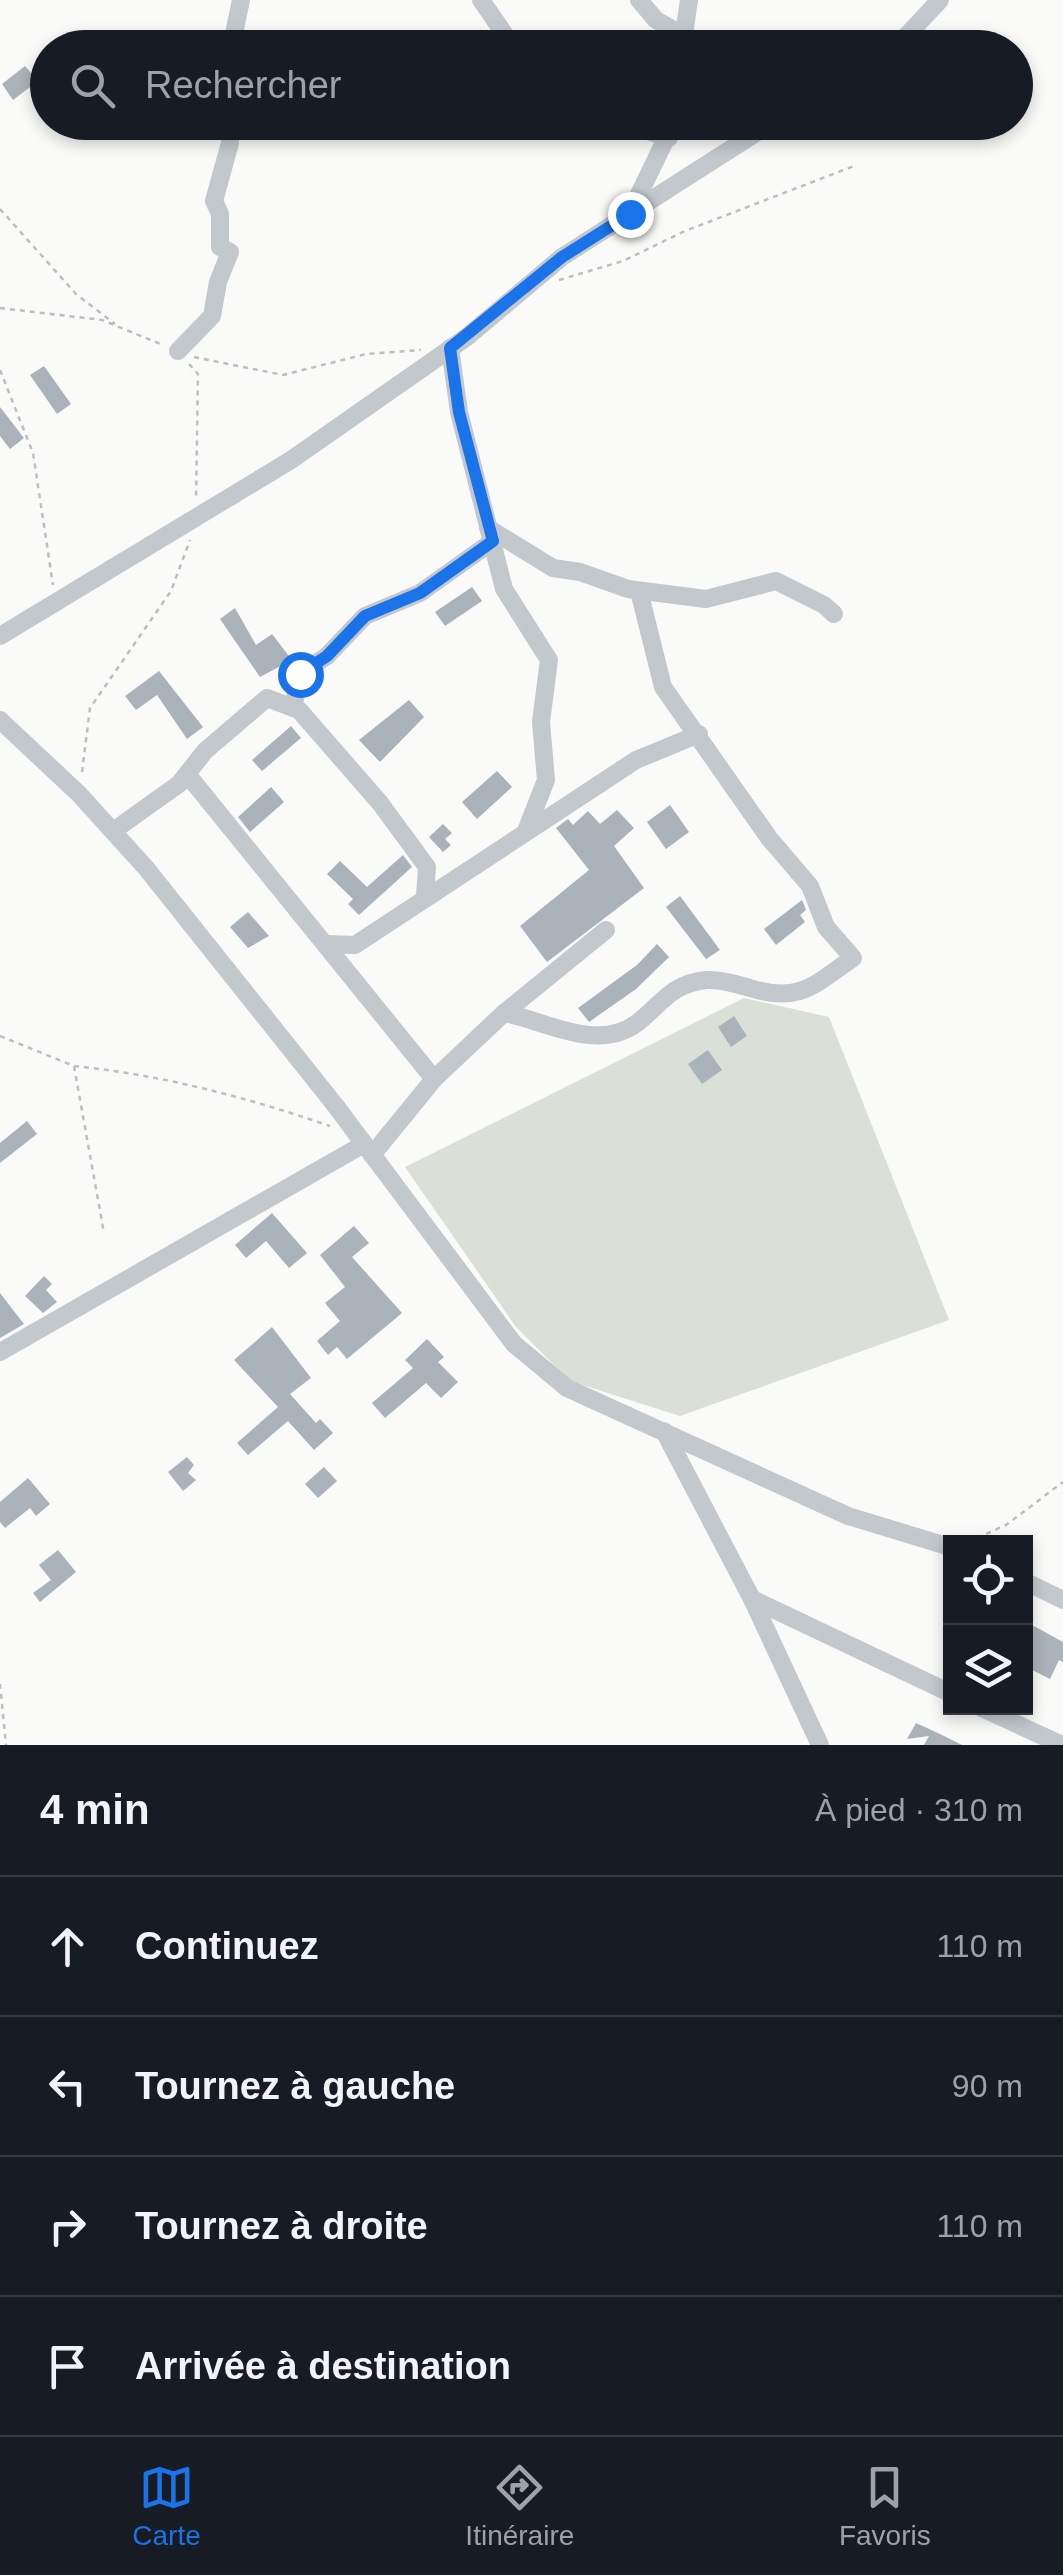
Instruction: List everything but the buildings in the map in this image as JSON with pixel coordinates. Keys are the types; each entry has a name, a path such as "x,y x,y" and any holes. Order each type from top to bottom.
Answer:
{"street":[{"path":"235,30 241,0"},
{"path":"480,0 501,30"},
{"path":"639,0 668,30"},
{"path":"684,30 689,0"},
{"path":"912,30 940,0"},
{"path":"178,350 212,316 218,282 230,252 220,247 220,214 214,201 230,140"},
{"path":"630,214 667,140"},
{"path":"0,636 292,460 450,348 562,257 745,140"},
{"path":"450,348 459,412 504,589 550,660 541,722 546,780 526,830"},
{"path":"490,534 552,568 580,572 639,591 706,598 776,582 834,614"},
{"path":"293,708 300,674 327,656 365,616 420,593 490,534"},
{"path":"504,1013 531,1018 552,1029 599,1035 636,1024 665,993 683,984 710,979 783,996 813,988 853,958 826,927 810,886 769,838 663,686 639,591"},
{"path":"113,832 188,774 205,751 266,698 293,708 380,803 427,868 425,896"},
{"path":"0,720 79,794 113,832 368,1149 514,1344 567,1388 848,1516 943,1545"},
{"path":"326,944 354,946 636,760 699,734"},
{"path":"188,774 434,1079"},
{"path":"0,1352 368,1149 504,1013 606,930"},
{"path":"664,1432 752,1599 820,1745"},
{"path":"1033,1585 1063,1600"},
{"path":"752,1599 943,1689"},
{"path":"997,1715 1062,1745"}],"path":[{"path":"556,281 623,261 685,231 854,166"},
{"path":"0,209 76,294 121,328"},
{"path":"0,308 102,320 178,350 283,375 366,354 450,348"},
{"path":"79,794 90,708 171,591 186,558 195,518 198,374 178,350"},
{"path":"0,370 33,453 55,603"},
{"path":"0,1036 74,1066 132,1072 250,1099 342,1130 368,1149"},
{"path":"74,1066 104,1234"},
{"path":"985,1535 1006,1526 1063,1482"},
{"path":"0,1684 6,1745"}],"shaded area":[{"path":"744,998 829,1017 949,1320 680,1416 570,1381 516,1327 405,1167"}],"route":[{"path":"300,674 327,656 355,631 365,616 397,599 420,593 493,541 459,412 450,348 562,257 630,214"}]}
